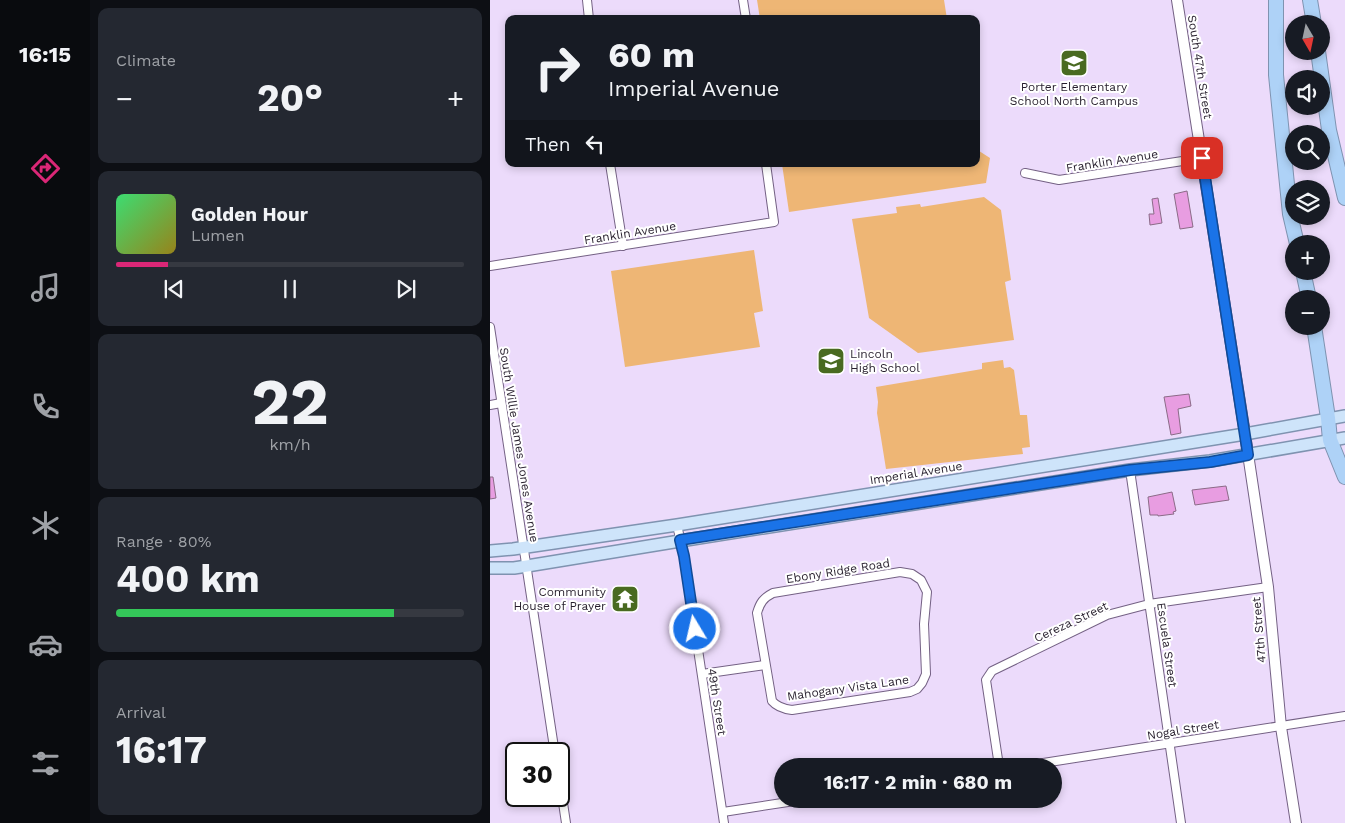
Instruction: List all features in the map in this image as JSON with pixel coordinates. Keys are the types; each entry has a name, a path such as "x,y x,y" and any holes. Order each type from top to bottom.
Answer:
{"highway":[{"path":"1276,0 1276,75 1290,214 1295,235"},
{"path":"1310,0 1312,15"},
{"path":"1319,60 1329,130 1345,198"},
{"path":"1315,335 1330,440 1345,477"}],"main road":[{"name":"South 47th Street","path":"1177,0 1245,434"},
{"name":"Imperial Avenue","path":"490,551 524,548 677,525 1245,434 1345,416"},
{"name":"47th Street","path":"1245,434 1268,586 1281,727 1296,823"},
{"path":"490,568 514,568 680,540 1130,470 1210,462 1345,438"}],"street":[{"path":"587,0 589,15"},
{"path":"743,0 745,15"},
{"name":"Franklin Avenue","path":"1025,173 1059,180 1202,158"},
{"path":"610,167 623,246"},
{"name":"Franklin Avenue","path":"490,266 774,222 766,167"},
{"name":"South Willie James Jones Avenue","path":"490,327 553,742"},
{"path":"490,405 501,403"},
{"name":"Escuela Street","path":"1130,470 1181,823"},
{"name":"49th Street","path":"677,525 684,556 724,823"},
{"name":"Ebony Ridge Road","path":"765,665 757,614 760,603 766,596 773,593 900,572 912,574 921,580 927,592 924,624 926,674 922,683"},
{"name":"Cereza Street","path":"998,758 986,680 992,671 1107,615 1150,604 1268,586"},
{"path":"702,674 765,665"},
{"name":"Mahogany Vista Lane","path":"765,665 772,701 775,705 792,710 910,692 917,689 922,683"},
{"name":"Nogal Street","path":"1062,760 1345,716"},
{"path":"723,812 774,804"},
{"path":"564,807 566,823"}],"shaded area":[{"path":"757,0 944,0 946,15 759,15"},
{"path":"980,152 990,158 986,183 789,212 782,167 980,167"},
{"path":"984,197 1001,210 1011,280 1005,282 1014,340 918,353 869,318 852,219 897,213 896,207 920,204 921,207"},
{"path":"754,250 763,311 754,313 760,347 625,367 611,271"},
{"path":"1003,360 1004,368 1010,367 1014,370 1020,415 1027,415 1030,447 1022,448 1023,454 886,469 877,413 876,387 982,369 982,363"}],"building":[{"path":"1187,191 1193,227 1180,229 1174,194"},
{"path":"1158,198 1162,223 1150,225 1149,214 1154,214 1152,199"},
{"path":"1189,394 1191,406 1178,409 1181,433 1171,435 1164,397"},
{"path":"490,477 493,477 496,498 490,499"},
{"path":"1226,486 1229,500 1195,505 1192,490"},
{"path":"1172,492 1176,511 1173,512 1174,514 1150,515 1148,497"}],"place":[{"name":"Porter Elementary School North Campus","path":"1074,63"},
{"name":"Lincoln High School","path":"831,361"},
{"name":"Community House of Prayer","path":"625,599"}],"route":[{"path":"695,629 680,540 1130,470 1210,462 1248,455 1202,158"}]}
